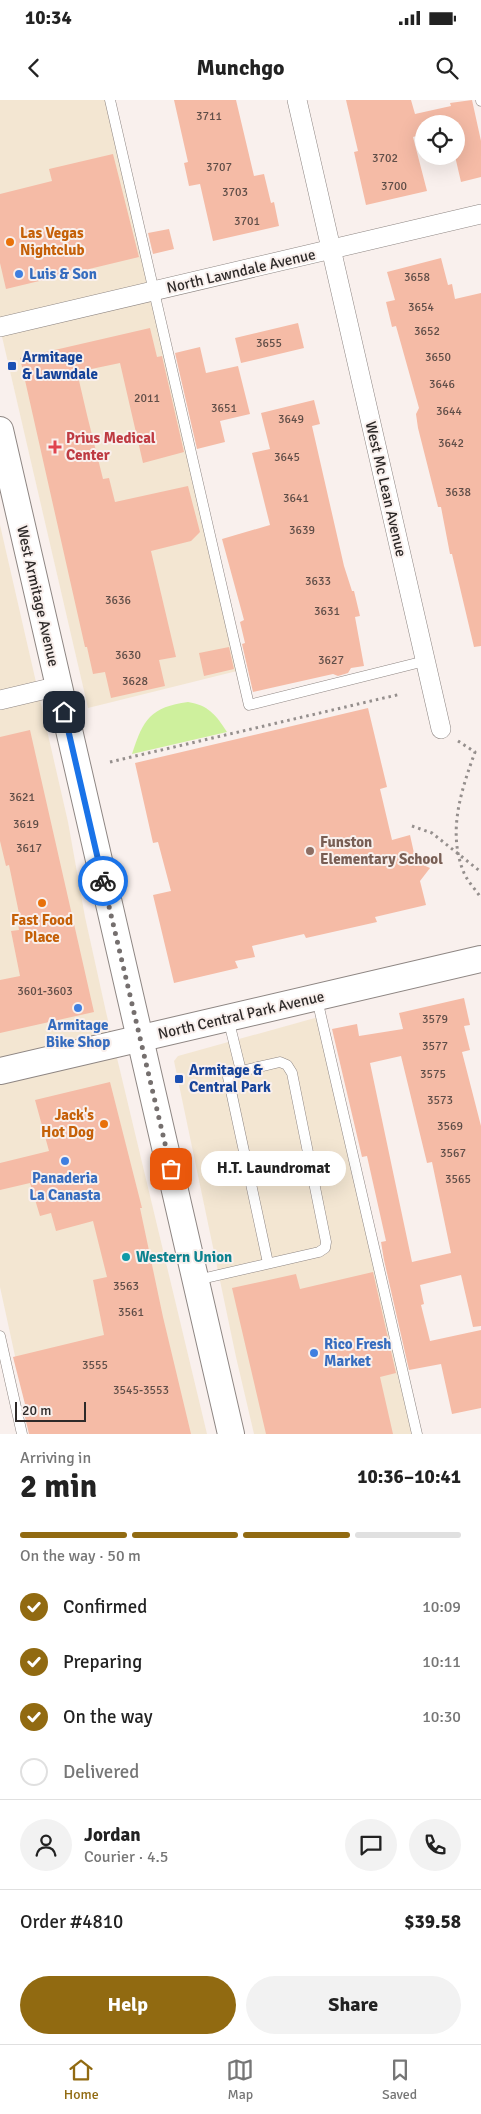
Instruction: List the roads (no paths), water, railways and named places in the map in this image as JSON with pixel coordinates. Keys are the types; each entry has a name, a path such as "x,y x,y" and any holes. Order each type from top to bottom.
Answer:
{"main road":[{"name":"West Armitage Avenue","path":"0,430 231,1434"},
{"name":"North Central Park Avenue","path":"0,1072 481,959"}],"street":[{"name":"West Mc Lean Avenue","path":"297,100 441,729"},
{"name":"North Lawndale Avenue","path":"0,327 481,214"},
{"path":"0,700 59,686"}],"lane":[{"path":"110,100 249,705 425,661"},
{"path":"317,998 417,1434"},
{"path":"228,1018 241,1071"},
{"path":"196,1280 319,1252 325,1248 326,1242 292,1073 287,1065 280,1062 231,1073 228,1077 268,1263"},
{"path":"0,1336 22,1434"}],"place":[{"name":"Las Vegas Nightclub","path":"10,242"},
{"name":"Luis & Son","path":"19,274"},
{"name":"Armitage & Lawndale","path":"12,366"},
{"name":"Prius Medical Center","path":"55,447"},
{"name":"Funston Elementary School","path":"310,851"},
{"name":"Fast Food Place","path":"42,903"},
{"name":"Armitage Bike Shop","path":"78,1008"},
{"name":"Armitage & Central Park","path":"179,1079"},
{"name":"Jack's Hot Dog","path":"104,1124"},
{"name":"Panaderia La Canasta","path":"65,1161"},
{"name":"H.T. Laundromat","path":"171,1169"},
{"name":"Western Union","path":"126,1257"},
{"name":"Rico Fresh Market","path":"314,1353"}]}
